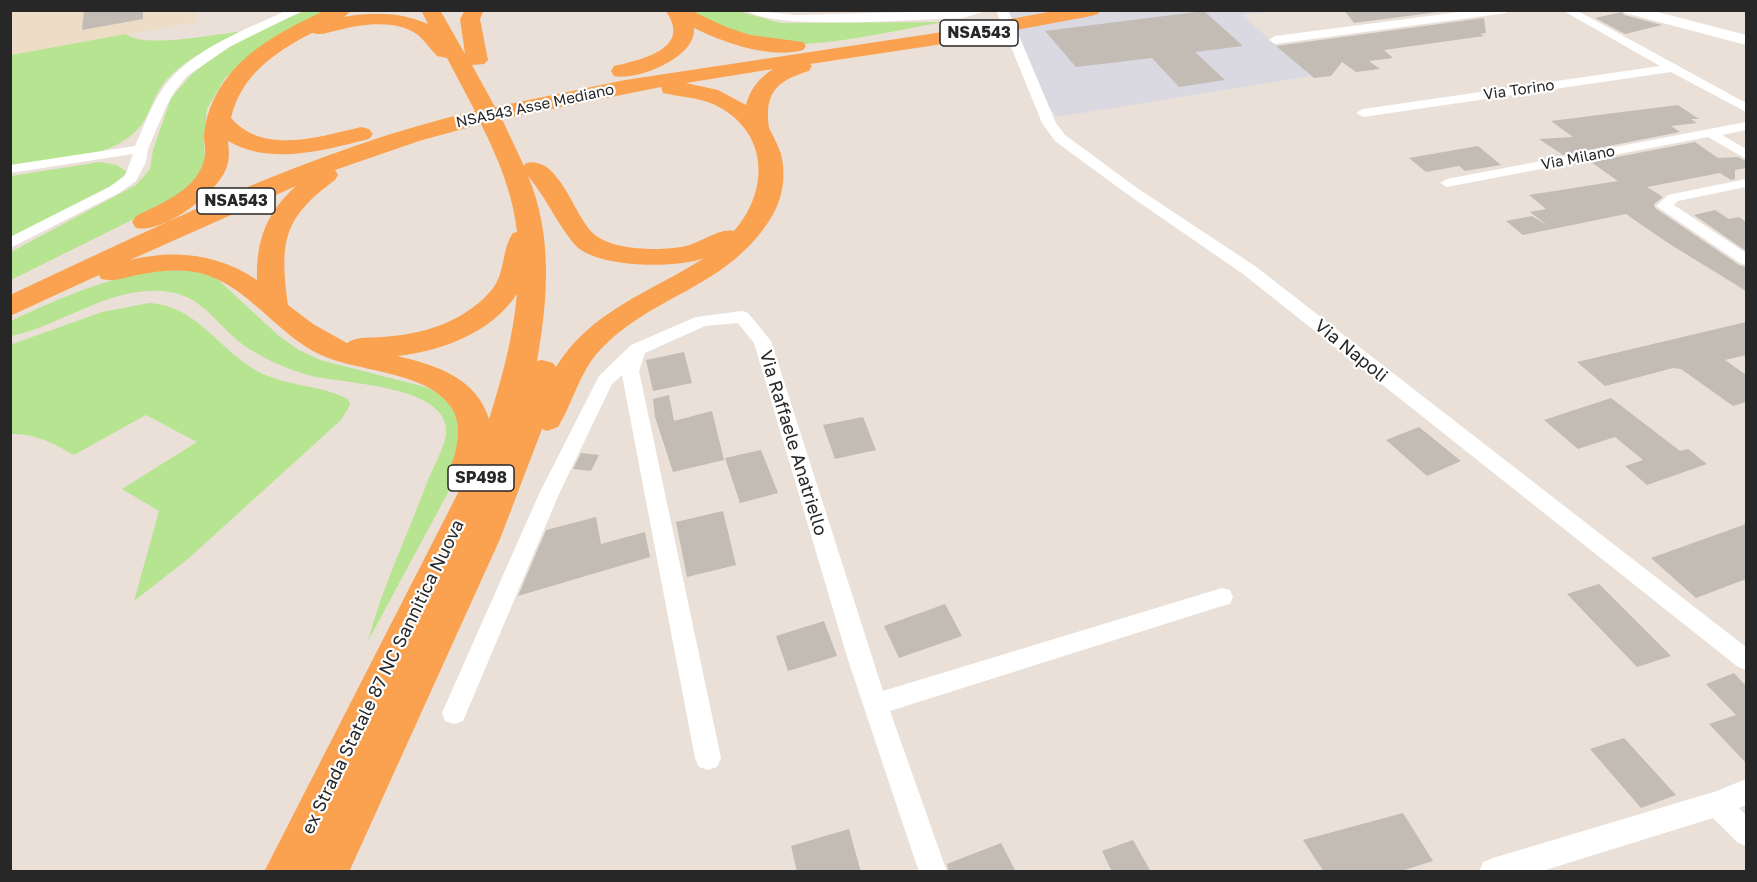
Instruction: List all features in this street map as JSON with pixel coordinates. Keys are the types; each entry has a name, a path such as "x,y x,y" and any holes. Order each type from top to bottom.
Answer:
{"highway":[{"path":"39,279 174,207 199,189 214,171 217,156 216,136 220,120 226,97 237,80 255,61 278,45 306,27 343,10"},
{"name":"ex Strada Statale 87 NC Sannitica Nuova","path":"325,872 476,553 527,428 553,325 557,284 555,249 549,211 535,168 469,62 430,10"},
{"name":"ex Strada Statale 87 NC Sannitica Nuova","path":"287,872 426,596 488,464 513,394 530,326 534,286 534,252 528,212 510,161 448,10"},
{"path":"278,45 309,32 337,24 385,20 407,23 423,29 442,50 469,62 470,19 475,10"},
{"name":"NSA543 Asse Mediano","path":"526,102 553,100 863,46 1054,10"},
{"name":"NSA543 Asse Mediano","path":"10,293 173,217 267,177 379,137 657,72 996,30 1091,10"},
{"path":"676,11 722,33 754,44 863,46"},
{"path":"526,102 658,60 678,48 685,36 685,25 676,11"},
{"path":"757,126 756,104 760,90 773,78 815,61 863,46"},
{"path":"476,553 514,494 536,450 556,394 573,361 597,336 623,317 718,262 740,245 762,214 768,197 771,179 770,159 765,140 757,126 724,100 687,88 637,89 553,100"},
{"path":"220,120 232,134 246,142 290,147 469,115"},
{"name":"NSA543 Asse Mediano","path":"10,309 249,196 348,157 469,115"},
{"path":"274,306 269,264 271,245 288,207 306,188 329,173 431,130"},
{"path":"535,168 553,190 565,212 586,241 607,251 633,257 690,254 724,242 754,224"},
{"path":"334,349 384,348 420,342 447,335 474,321 496,303 514,278 528,212"},
{"path":"10,309 135,266 168,262 194,263 214,268 232,277 274,306 290,323 334,349 436,379 459,394 474,416 474,443 426,596"}],"street":[{"path":"10,243 114,190 131,178 159,107 169,89 183,74 227,43 299,10"},
{"path":"751,10 765,15 796,19 963,15 984,10"},
{"name":"Via Napoli","path":"1002,10 1049,123 1060,138 1132,191 1250,270 1746,660"},
{"path":"1275,40 1506,10"},
{"path":"1567,10 1746,108"},
{"path":"1630,10 1746,40"},
{"name":"Via Torino","path":"1363,113 1674,68"},
{"name":"Via Milano","path":"1447,183 1746,126"},
{"path":"1710,134 1746,155"},
{"path":"10,169 141,149"},
{"path":"1746,183 1673,198 1664,206 1746,260"},
{"name":"Via Raffaele Anatriello","path":"638,349 702,321 742,317 762,341 798,465 875,705 933,872"},
{"path":"454,713 549,494 605,380 638,349"},
{"path":"638,349 630,371 708,758"},
{"path":"875,705 1222,597"},
{"path":"1493,872 1717,804 1746,792"},
{"path":"1717,804 1746,833"}],"shaded area":[{"path":"11,11 196,11 197,22 11,55"},
{"path":"1008,11 1275,11 1242,15 1311,76 1057,117 1049,107"}],"green space":[{"path":"305,11 333,11 258,49 225,78 207,109 204,138 205,165 197,178 170,201 11,280 11,252 136,185 150,169 153,150 171,98 192,74 220,52 269,26"},
{"path":"682,11 738,11 780,23 945,22 826,42 779,44 741,37"},
{"path":"239,32 176,70 161,87 140,126 124,141 94,154 11,166 11,55 126,34 147,40 163,40"},
{"path":"100,162 117,165 127,172 87,202 11,239 11,176"},
{"path":"154,270 197,271 214,276 279,336 299,350 320,360 429,388 450,401 459,414 457,476 368,641 388,580 443,445 446,434 443,418 432,405 414,396 370,385 312,376 276,363 242,344 201,306 182,295 170,292 149,291 109,299 31,331 11,336 11,321 99,284"},
{"path":"149,303 165,305 192,318 239,359 263,374 336,394 348,399 350,405 341,420 189,558 134,601 159,511 122,489 197,442 146,415 74,455 36,437 11,434 10,345 102,312"}],"building":[{"path":"84,10 143,10 143,19 82,30"},
{"path":"1344,10 1454,10 1354,23"},
{"path":"1204,11 1243,46 1195,52 1225,80 1179,87 1152,58 1076,67 1045,31"},
{"path":"1622,12 1624,15 1662,25 1625,34 1595,18"},
{"path":"1484,18 1486,33 1480,34 1484,36 1384,50 1393,58 1369,61 1380,69 1356,72 1342,62 1331,76 1314,78 1276,46"},
{"path":"1678,105 1699,119 1691,119 1697,123 1671,126 1680,132 1563,155 1539,139 1573,137 1551,121"},
{"path":"1695,142 1718,158 1738,157 1746,161 1746,168 1735,170 1735,179 1731,180 1720,173 1647,187 1663,197 1654,204 1655,208 1739,265 1746,267 1746,291 1626,214 1523,235 1506,221 1532,216 1548,226 1530,212 1546,209 1529,195 1618,181 1591,162"},
{"path":"1478,146 1501,165 1465,171 1459,166 1426,172 1409,158"},
{"path":"1715,210 1729,219 1739,217 1746,222 1746,251 1694,215"},
{"path":"1746,322 1746,355 1725,360 1746,375 1746,402 1733,406 1681,369 1673,368 1605,386 1577,362"},
{"path":"684,352 692,383 653,391 646,360"},
{"path":"669,395 674,421 712,411 724,460 673,472 655,417 653,399"},
{"path":"1611,398 1680,451 1688,449 1707,464 1647,485 1625,466 1643,460 1615,437 1578,449 1544,420"},
{"path":"863,417 876,450 835,459 823,425"},
{"path":"1419,427 1461,461 1427,476 1386,440"},
{"path":"761,450 778,493 740,503 725,458"},
{"path":"581,453 599,455 591,471 573,469"},
{"path":"723,511 736,565 687,577 676,522"},
{"path":"596,517 601,544 645,532 650,557 518,596 546,530"},
{"path":"1746,524 1746,579 1696,598 1651,558"},
{"path":"1599,584 1671,656 1637,667 1567,594"},
{"path":"945,604 962,636 899,658 884,626"},
{"path":"824,621 837,656 788,671 776,636"},
{"path":"1734,673 1746,686 1746,763 1709,724 1736,715 1706,684"},
{"path":"1624,738 1676,795 1641,808 1590,749"},
{"path":"1403,813 1433,861 1398,872 1324,872 1303,840"},
{"path":"849,829 861,872 797,872 791,846"},
{"path":"1133,840 1151,872 1112,872 1102,851"},
{"path":"1001,843 1016,872 949,872 947,864"}]}
